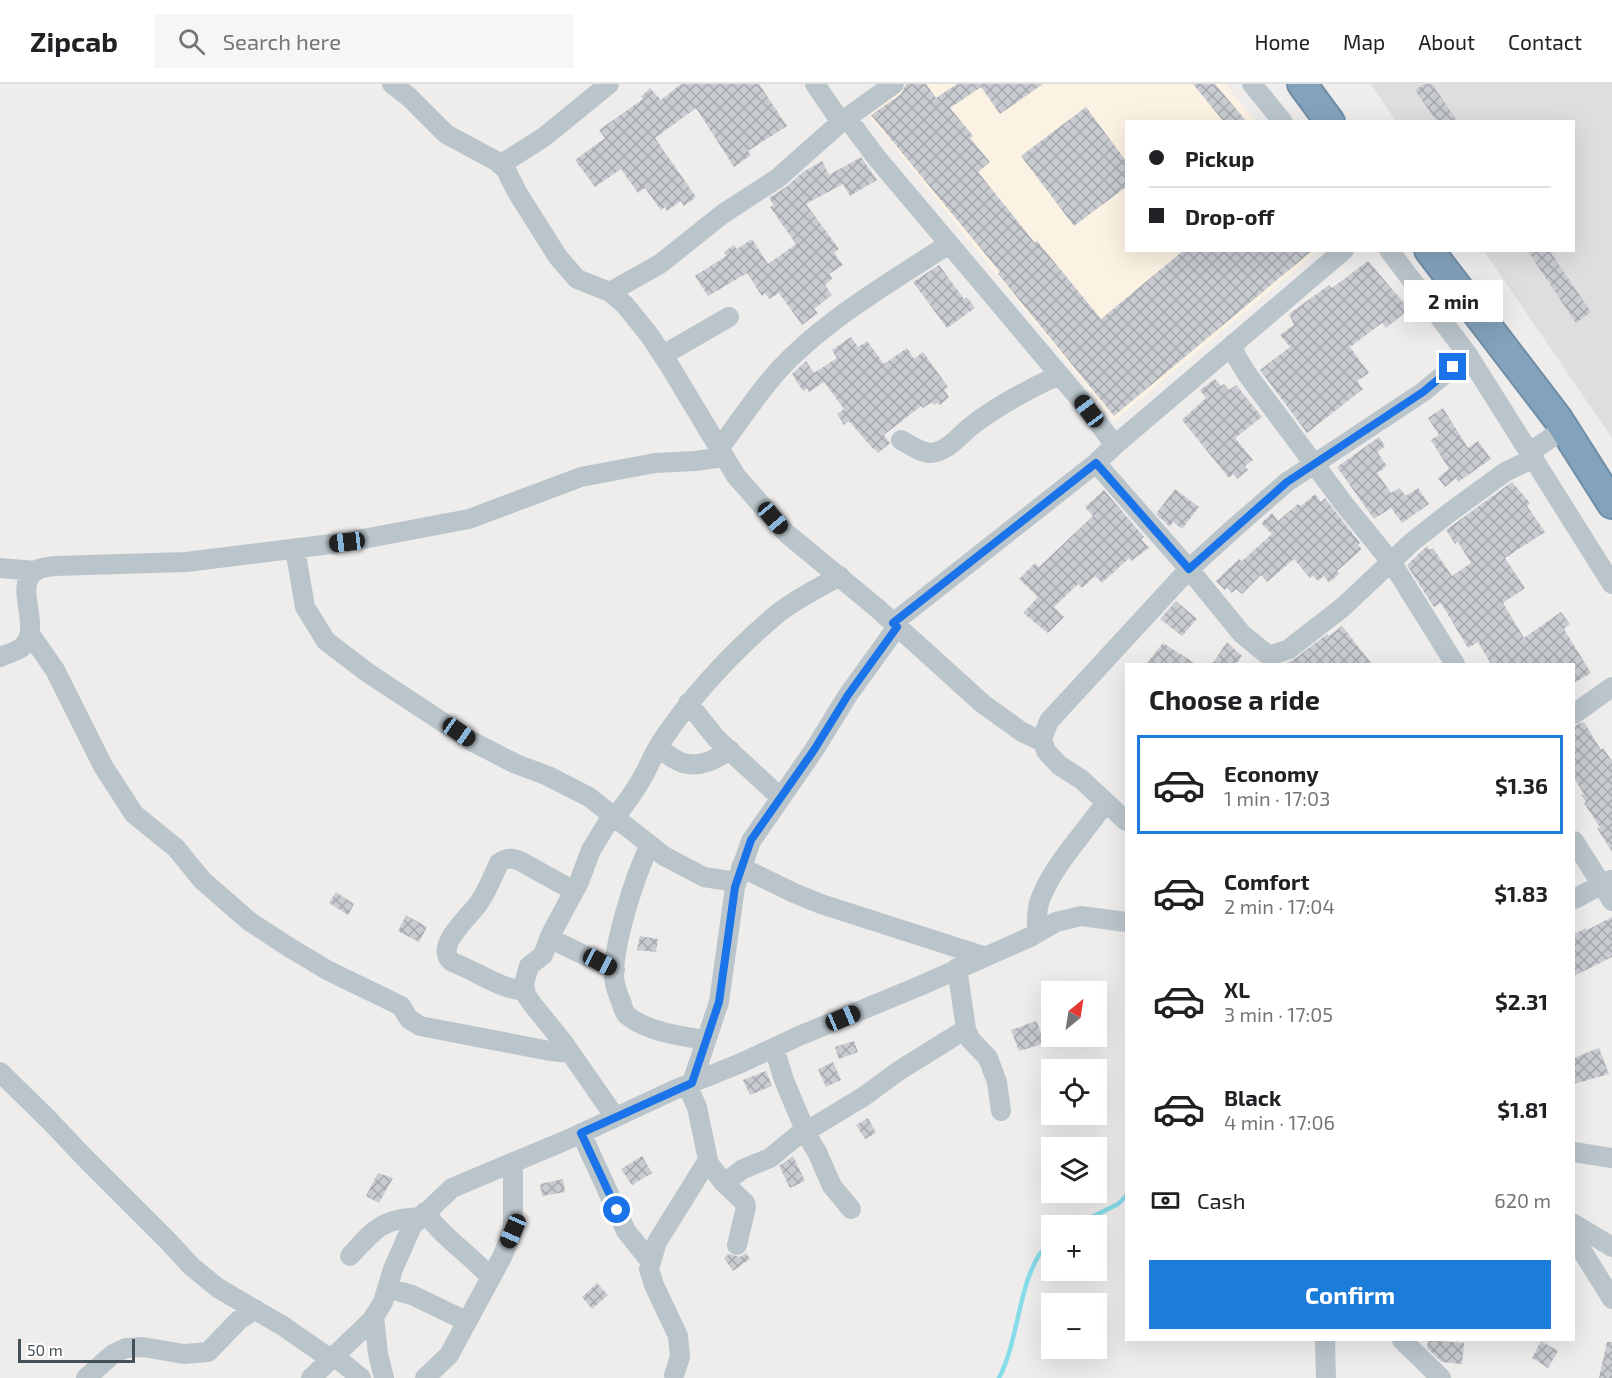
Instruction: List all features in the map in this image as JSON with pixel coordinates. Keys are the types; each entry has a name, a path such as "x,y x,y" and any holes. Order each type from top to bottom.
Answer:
{"highway":[{"path":"1302,84 1329,120"},
{"path":"1431,252 1564,429 1612,504"}],"street":[{"path":"392,84 409,97 446,134 506,170 537,226 566,267 577,279 610,292 625,305 663,355 736,476 786,533 840,576 983,704 1022,732 1043,742"},
{"path":"500,165 544,137 609,84"},
{"path":"814,84 1079,398 1114,445"},
{"path":"610,292 660,264 724,213 778,178 844,120 894,84"},
{"path":"1252,84 1281,120"},
{"path":"0,568 36,571 55,566 186,562 347,542 469,519 581,477 656,463 688,461 722,453 777,372 815,338 875,292 949,244"},
{"path":"737,1245 746,1206 741,1197 724,1183 707,1161 697,1107 689,1084 719,1002 739,874 751,840 814,750 895,625 1096,463 1114,445 1342,252"},
{"path":"1391,252 1468,355 1612,584"},
{"path":"663,355 729,317"},
{"path":"1233,344 1236,356 1247,374 1344,504 1392,563 1454,663"},
{"path":"1125,820 1082,780 1059,765 1046,751 1042,739 1049,721 1189,569 1287,482 1423,392 1468,355"},
{"path":"901,440 930,453 940,451 953,443 971,426 1059,375"},
{"path":"1096,463 1266,660 1289,650 1343,607 1412,542 1564,429"},
{"path":"295,549 304,607 326,641 368,673 473,742 589,797 664,856 704,877 739,874 821,904 983,956"},
{"path":"36,571 32,573 27,583 30,634 55,670 103,766 134,814 176,848 202,880 249,921 286,946 327,970 401,1006 409,1019 420,1026 570,1053"},
{"path":"615,1117 525,991 524,984 529,966 543,955 549,938 586,866 591,850 614,815 628,801 657,749 688,703 744,643 778,614 840,576"},
{"path":"0,657 23,647 30,634"},
{"path":"1575,713 1612,687"},
{"path":"688,703 716,738 780,797"},
{"path":"657,749 682,763 697,764 711,762 730,750"},
{"path":"1037,933 1039,902 1056,868 1105,802"},
{"path":"1575,842 1608,889 1575,899"},
{"path":"650,845 641,861 619,939 615,970 616,989 626,1014 642,1024 706,1040"},
{"path":"525,991 500,984 452,962 446,954 449,943 458,926 478,904 499,862 504,859 512,858 520,861 574,891"},
{"path":"311,1378 374,1316 383,1302 393,1269 412,1226 452,1188 922,985 1037,933 1056,922 1081,916 1125,922"},
{"path":"549,938 615,970"},
{"path":"957,968 966,1029 970,1039 988,1058 997,1082 1001,1111"},
{"path":"724,1183 743,1169 770,1158 805,1131 863,1097 900,1070 966,1029"},
{"path":"774,1048 784,1080 805,1131 832,1186 851,1209"},
{"path":"0,1072 50,1120 191,1266 218,1288 283,1326 361,1378"},
{"path":"581,1133 626,1231 651,1262"},
{"path":"1575,1152 1612,1158"},
{"path":"674,1375 680,1358 678,1336 654,1285 650,1269 651,1262 657,1242 707,1161"},
{"path":"425,1378 449,1355 513,1231 513,1162"},
{"path":"350,1256 384,1223 422,1215"},
{"path":"422,1215 472,1258 490,1278"},
{"path":"1575,1225 1612,1246"},
{"path":"1576,1247 1612,1299"},
{"path":"387,1288 412,1294 466,1321"},
{"path":"86,1378 113,1354 126,1347 143,1347 184,1354 208,1352 234,1324 255,1309"},
{"path":"374,1316 378,1354 384,1378"},
{"path":"1324,1341 1326,1378"},
{"path":"1403,1341 1441,1378"}],"shaded area":[{"path":"895,84 1225,84 1255,120 1125,120 1125,252 1317,252 1114,421 863,108"},
{"path":"1371,84 1612,84 1612,438 1485,252 1575,252 1575,120 1395,120"}],"building":[{"path":"681,84 759,84 787,126 748,151 751,155 734,167 696,108 655,138 696,197 684,206 681,201 667,211 665,207 661,210 645,188 638,193 621,169 595,187 575,160 605,138 599,130 643,99 641,97 650,88 661,100"},
{"path":"906,84 926,84 936,98 957,84 1043,84 1000,114 981,87 950,108 973,136 970,138 990,162 978,172 1035,243 1037,241 1101,319 1182,252 1311,252 1114,416 871,115 901,94"},
{"path":"1193,84 1215,84 1245,120 1222,120"},
{"path":"1424,84 1432,84 1457,120 1436,120 1415,90"},
{"path":"1086,107 1125,160 1125,188 1074,226 1021,156"},
{"path":"861,157 877,180 850,196 843,184 806,204 839,249 834,253 843,265 829,274 833,278 825,285 832,295 814,309 818,313 802,325 779,293 769,299 765,293 762,296 747,273 708,296 695,276 726,256 724,252 734,245 737,249 752,239 768,264 796,244 770,207 774,205 769,198 803,172 822,161 829,175"},
{"path":"1528,252 1550,252 1591,312 1576,323"},
{"path":"1368,261 1409,309 1386,328 1382,323 1350,347 1369,373 1357,381 1363,389 1307,433 1260,370 1290,347 1280,335 1294,325 1289,314 1329,285 1332,288"},
{"path":"939,265 964,299 967,297 975,308 947,328 913,282"},
{"path":"851,337 858,347 867,341 884,364 907,348 914,359 923,352 948,387 944,390 949,397 940,405 938,403 934,405 932,402 923,408 921,406 884,435 890,443 878,453 849,421 844,425 837,414 844,409 824,382 809,392 807,388 803,391 792,374 806,361 814,373 837,358 832,350"},
{"path":"1215,379 1229,390 1236,385 1262,417 1235,438 1253,460 1245,466 1248,470 1237,479 1233,474 1229,478 1182,420 1206,398 1200,390"},
{"path":"1443,408 1468,448 1478,441 1491,459 1458,482 1456,478 1445,487 1438,478 1449,469 1431,440 1439,435 1428,418"},
{"path":"1379,437 1385,446 1377,452 1387,466 1377,473 1391,493 1399,488 1406,496 1418,488 1429,504 1402,523 1391,508 1374,519 1337,467"},
{"path":"1512,482 1530,503 1527,506 1545,532 1505,558 1525,588 1503,603 1524,638 1561,612 1570,624 1564,629 1591,673 1575,682 1575,663 1490,663 1478,642 1468,648 1441,603 1434,607 1407,565 1427,546 1430,550 1433,548 1452,576 1471,563 1458,542 1455,544 1446,530"},
{"path":"1175,489 1199,507 1182,529 1173,522 1170,527 1156,514"},
{"path":"1104,490 1144,537 1141,539 1149,548 1131,561 1129,558 1102,583 1095,576 1082,588 1078,584 1054,607 1064,617 1048,633 1023,613 1038,597 1019,579 1035,563 1039,567 1093,516 1085,507"},
{"path":"1315,494 1321,502 1325,498 1360,543 1358,545 1362,549 1337,571 1339,574 1329,583 1324,576 1318,581 1313,576 1310,578 1294,559 1267,582 1261,575 1242,594 1236,589 1232,593 1227,588 1225,590 1216,581 1239,559 1242,561 1272,534 1261,523 1272,513 1278,521 1298,504 1301,506"},
{"path":"1176,601 1197,619 1182,636 1160,619"},
{"path":"1342,626 1371,663 1287,663 1327,634 1329,636"},
{"path":"1227,642 1242,656 1237,663 1213,663"},
{"path":"1163,643 1194,663 1147,663"},
{"path":"1584,722 1601,750 1603,748 1612,761 1612,852 1597,828 1600,827 1584,803 1586,802 1581,795 1584,794 1575,780 1575,726"},
{"path":"336,892 354,904 348,915 329,903"},
{"path":"406,915 427,927 419,942 398,931"},
{"path":"1612,917 1612,957 1575,976 1575,934 1586,928 1587,930"},
{"path":"640,936 658,939 656,952 637,950"},
{"path":"1036,1021 1041,1032 1041,1044 1019,1051 1011,1030"},
{"path":"854,1041 858,1052 839,1059 835,1047"},
{"path":"1599,1048 1609,1074 1575,1084 1575,1058"},
{"path":"833,1062 841,1080 826,1087 818,1069"},
{"path":"766,1071 772,1086 750,1095 743,1080"},
{"path":"868,1118 876,1133 865,1139 856,1125"},
{"path":"642,1156 652,1173 632,1185 621,1169"},
{"path":"793,1156 805,1181 790,1188 779,1166"},
{"path":"378,1173 393,1178 379,1203 366,1196"},
{"path":"563,1179 565,1192 542,1196 540,1184"},
{"path":"746,1253 750,1259 733,1271 724,1258 729,1254 740,1257"},
{"path":"597,1283 608,1295 592,1309 582,1297"},
{"path":"1428,1341 1464,1343 1462,1364 1442,1362 1427,1348"},
{"path":"1541,1341 1558,1351 1548,1368 1532,1358"},
{"path":"1607,1342 1612,1342 1612,1378 1599,1378"}],"waterway":[{"path":"1096,1215 1118,1204 1125,1197"},
{"path":"999,1378 1010,1348 1032,1269 1041,1253"}],"route":[{"path":"617,1210 581,1133 692,1083 719,1002 735,887 751,840 814,750 848,695 897,627 893,623 1096,463 1189,569 1287,482 1379,423 1423,392 1453,367"}]}
